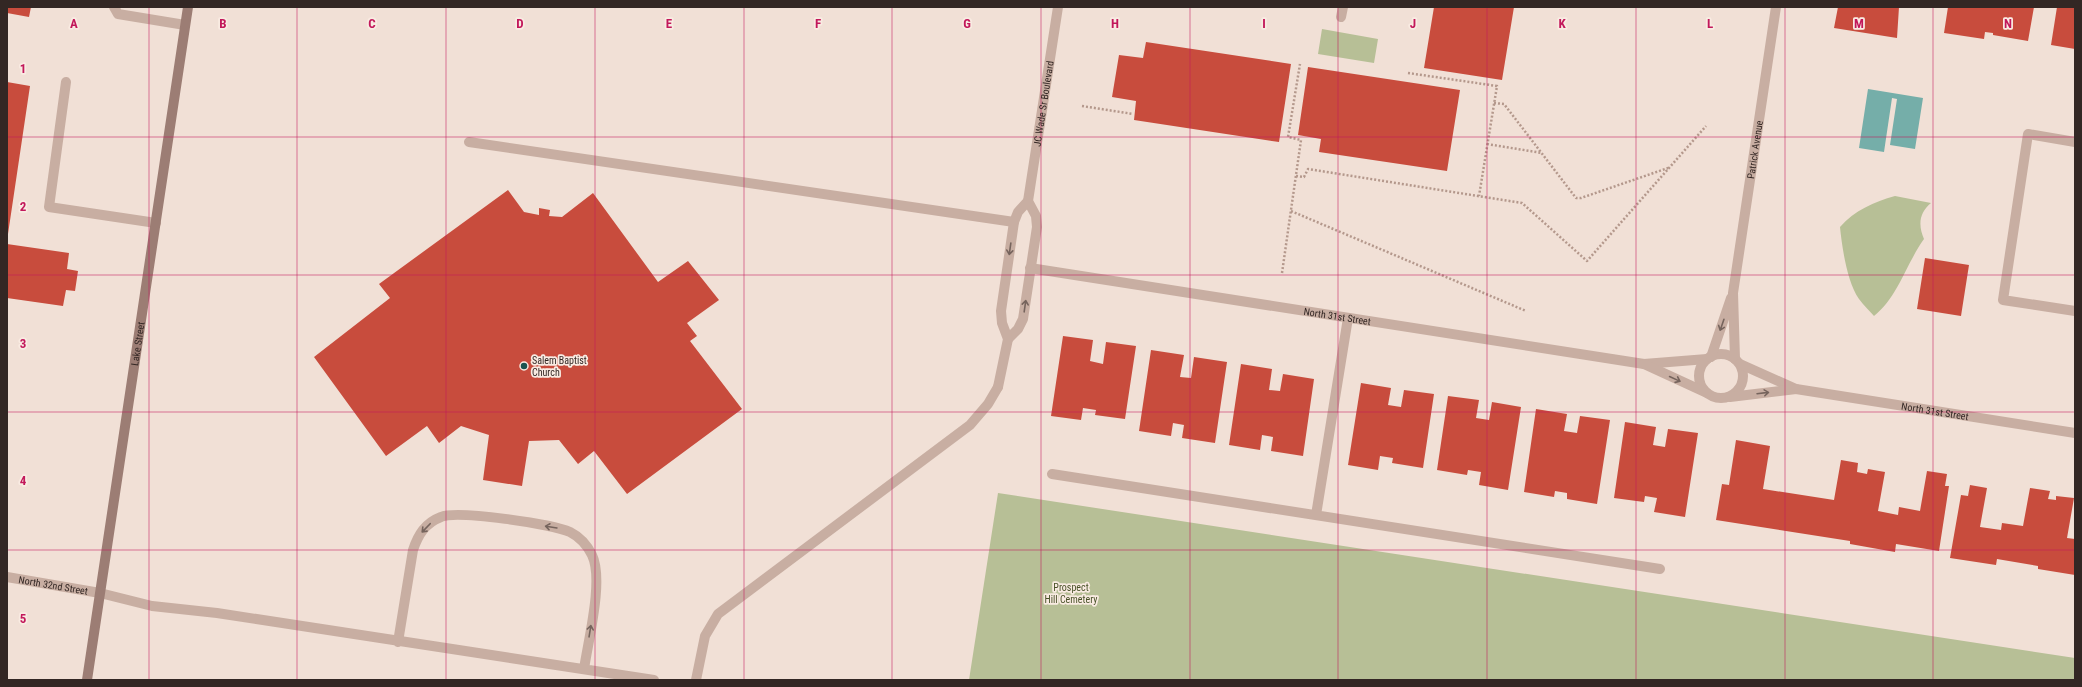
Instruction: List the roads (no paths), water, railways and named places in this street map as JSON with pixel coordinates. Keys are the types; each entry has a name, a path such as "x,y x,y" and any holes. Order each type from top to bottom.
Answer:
{"main road":[{"name":"Lake Street","path":"87,680 188,7"}],"street":[{"path":"114,7 118,14 185,25"},
{"name":"JC Wade Sr Boulevard","path":"1008,340 1002,323 1002,311 1014,222 1018,212 1028,201 1058,7"},
{"name":"Patrick Avenue","path":"1709,358 1733,293 1776,7"},
{"path":"66,82 49,207 156,223"},
{"path":"2075,142 2028,134 2003,300 2075,311"},
{"path":"469,142 1014,222"},
{"name":"JC Wade Sr Boulevard","path":"696,680 704,636 718,614 970,425 988,404 998,387 1008,340 1018,329 1023,319 1037,227 1036,216 1028,201"},
{"name":"North 31st Street","path":"1030,268 1644,364 1709,358"},
{"name":"Patrick Avenue","path":"1733,293 1738,361"},
{"path":"1316,515 1348,318"},
{"path":"1722,354 1738,361 1743,372 1741,386 1730,397 1714,397 1707,393 1700,380 1702,365 1709,358 1722,354"},
{"name":"North 31st Street","path":"1738,361 1796,389"},
{"name":"North 31st Street","path":"1644,364 1707,393"},
{"name":"North 31st Street","path":"1730,397 1796,389 2075,433"},
{"path":"1052,474 1660,569"},
{"path":"398,642 413,550 417,537 427,524 441,516 470,514 557,528 578,536 587,545 593,557 597,577 584,669"},
{"name":"North 32nd Street","path":"7,577 100,593 152,606 217,613 398,642 654,680"}],"water":[{"path":"1868,89 1923,98 1915,149 1890,145 1897,99 1892,98 1884,152 1859,148"}],"place":[{"name":"Salem Baptist Church","path":"524,366"}],"park label":[{"name":"Prospect Hill Cemetery","path":"1071,592"}]}
